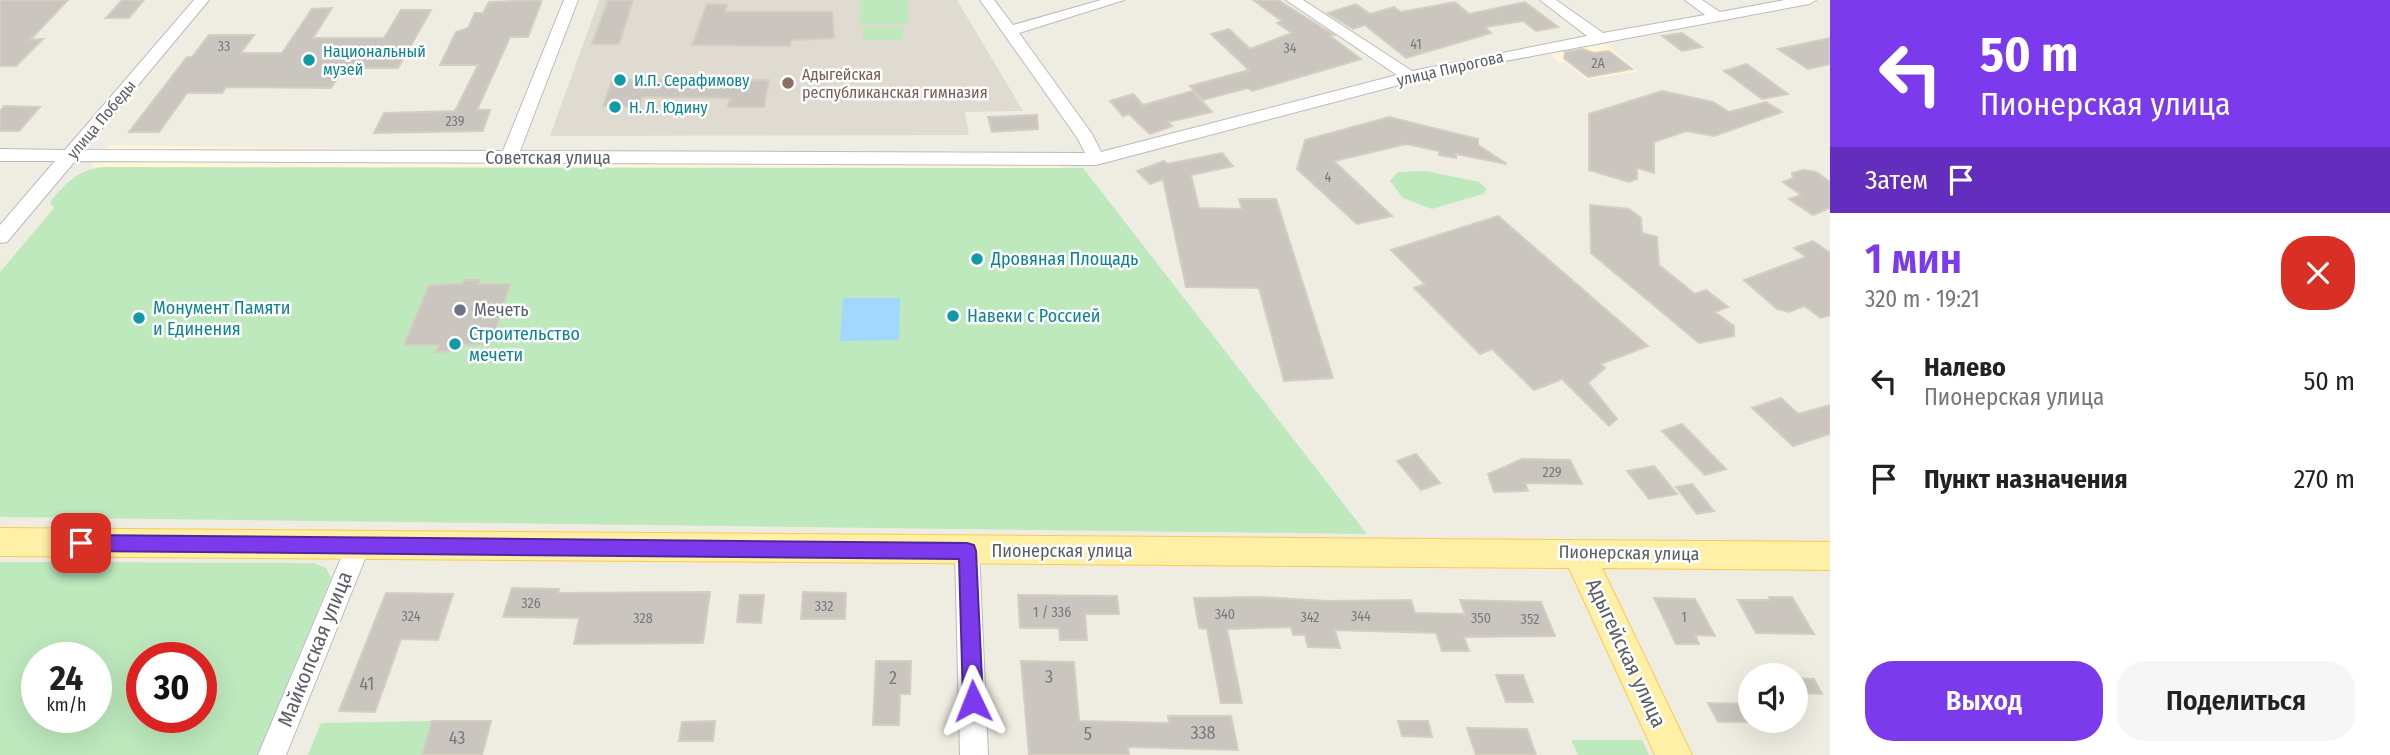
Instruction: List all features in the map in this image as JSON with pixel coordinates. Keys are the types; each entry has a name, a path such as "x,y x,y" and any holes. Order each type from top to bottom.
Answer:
{"main road":[{"name":"Пионерская улица","path":"0,542 1830,556"},
{"name":"Адыгейская улица","path":"1578,552 1674,755"}],"street":[{"name":"улица Победы","path":"0,237 202,0"},
{"path":"509,158 571,0"},
{"path":"987,0 1086,138 1096,159"},
{"path":"1010,31 1117,0"},
{"path":"1293,0 1409,76"},
{"path":"1547,0 1598,37"},
{"path":"1692,0 1718,17"},
{"name":"улица Пирогова","path":"1096,159 1409,76 1598,37 1809,0"},
{"name":"Советская улица","path":"0,155 1096,159"},
{"name":"Майкопская улица","path":"272,755 359,544"},
{"path":"967,551 974,755"}],"shaded area":[{"name":"Адыгейская республиканская гимназия","path":"599,0 957,0 1023,111 965,112 969,135 550,136"},
{"path":"1605,44 1638,71 1587,80 1566,62 1560,63 1550,54"},
{"path":"109,145 1060,159 1067,183 91,167"}],"green space":[{"path":"861,0 908,0 908,24 860,24"},
{"path":"863,27 903,27 903,40 863,40"},
{"path":"104,167 1083,168 1367,534 0,517 0,272 54,208 50,202 62,189 80,174"},
{"path":"1426,171 1479,182 1487,189 1483,194 1432,209 1403,198 1390,181 1398,172"},
{"path":"0,562 313,563 326,568 331,578 257,755 0,755"},
{"path":"432,721 422,755 308,755 321,723"},
{"path":"1571,740 1642,740 1649,755 1578,755"}],"water":[{"path":"843,298 900,298 899,340 840,341"}],"building":[{"path":"0,0 68,0 30,40 43,39 16,66 0,66"},
{"path":"122,0 144,0 129,18 106,18"},
{"path":"542,0 528,37 510,37 477,110 490,110 483,131 374,133 384,113 455,111 478,65 440,65 456,32 468,28 475,13 483,13 489,2"},
{"path":"608,0 633,0 619,44 592,44"},
{"path":"1253,0 1278,0 1334,35 1330,36 1361,59 1252,91 1248,88 1203,100 1190,86 1249,70 1211,34 1229,29 1250,49 1292,33 1277,23 1282,21"},
{"path":"1455,2 1469,14 1525,2 1558,27 1536,31 1523,21 1485,27 1491,33 1406,58 1365,25 1353,29 1328,13 1356,4 1370,14 1394,7 1401,12"},
{"path":"707,4 727,5 725,12 832,12 834,38 791,40 790,46 692,45"},
{"path":"332,8 313,38 384,38 401,10 431,10 398,68 344,68 331,88 226,87 222,93 187,93 159,132 129,132 187,57 192,57 209,35 254,35 241,53 282,53 312,9"},
{"path":"1682,33 1702,47 1682,51 1662,36"},
{"path":"1830,38 1830,64 1808,69 1778,49"},
{"path":"1582,49 1594,53 1609,51 1632,69 1588,77 1564,58 1565,52"},
{"path":"1747,64 1788,94 1762,99 1724,71"},
{"path":"612,80 769,80 764,107 728,107 730,98 642,97 639,107 603,106"},
{"path":"1193,91 1212,112 1168,122 1172,126 1150,134 1129,114 1123,116 1110,101 1133,94 1143,105"},
{"path":"1662,91 1713,102 1729,112 1766,102 1782,112 1714,136 1686,131 1654,142 1654,173 1637,168 1637,179 1629,182 1589,170 1589,114"},
{"path":"4,106 40,107 19,131 0,131 0,111"},
{"path":"1037,115 1038,129 992,132 988,117"},
{"path":"1389,117 1478,139 1478,145 1507,164 1456,154 1456,158 1439,155 1439,151 1406,144 1334,161 1392,216 1357,224 1297,169 1305,140"},
{"path":"1222,153 1233,166 1191,175 1199,208 1242,209 1239,199 1276,199 1333,378 1284,381 1259,288 1186,287 1163,179 1150,184 1137,171 1164,161 1167,164"},
{"path":"1803,170 1816,172 1830,182 1830,208 1813,215 1789,199 1801,195 1783,182 1793,178 1792,173"},
{"path":"1590,205 1629,209 1641,218 1642,233 1657,237 1659,265 1695,294 1706,290 1728,307 1715,312 1734,326 1734,336 1699,343 1591,253"},
{"path":"1498,216 1648,346 1601,364 1605,368 1588,383 1617,419 1609,426 1562,379 1534,390 1492,349 1480,354 1414,288 1425,284 1391,250"},
{"path":"1813,241 1830,253 1830,315 1821,318 1804,306 1789,312 1777,309 1744,280 1806,257 1794,248"},
{"name":"Мечеть","path":"464,280 480,280 478,284 510,284 491,344 457,345 455,351 436,352 439,345 404,345 429,285 462,284"},
{"path":"1781,398 1798,414 1830,405 1830,434 1793,446 1752,408"},
{"path":"1682,424 1726,469 1705,475 1662,431"},
{"path":"1416,454 1440,483 1421,490 1397,461"},
{"path":"1522,459 1570,460 1582,484 1525,483 1528,491 1494,492 1488,474"},
{"path":"1654,466 1677,494 1649,499 1627,471"},
{"path":"1692,484 1714,511 1697,514 1676,487"},
{"path":"512,588 559,589 558,593 710,592 703,643 574,644 579,618 503,617"},
{"path":"803,592 846,593 845,619 801,619"},
{"path":"386,593 453,594 438,640 401,639 375,712 339,711"},
{"path":"740,595 764,595 761,623 737,622"},
{"path":"1018,595 1117,596 1119,614 1085,614 1087,640 1060,640 1059,628 1020,628"},
{"path":"1261,597 1327,601 1411,600 1415,613 1465,614 1460,600 1541,602 1555,636 1464,637 1469,651 1442,651 1436,633 1335,630 1340,648 1308,647 1305,635 1293,635 1291,627 1227,629 1242,703 1221,703 1207,629 1199,628 1194,598"},
{"path":"1769,597 1792,597 1814,634 1756,633 1738,600 1771,600"},
{"path":"1654,598 1695,599 1715,636 1695,635 1699,644 1676,644"},
{"path":"876,661 911,661 910,694 900,694 899,725 873,725"},
{"path":"1021,661 1074,662 1079,721 1169,723 1168,716 1231,716 1238,750 1128,747 1129,755 1029,755"},
{"path":"1496,675 1523,675 1533,702 1506,702"},
{"path":"1808,679 1814,679 1822,694 1808,693"},
{"path":"1708,703 1738,704 1738,722 1718,722"},
{"path":"432,721 491,721 482,755 422,755"},
{"path":"715,721 713,741 679,741 682,722"},
{"path":"1398,721 1428,721 1432,737 1402,736"},
{"path":"1467,728 1527,729 1536,755 1476,755"}],"place":[{"name":"Национальный музей","path":"309,60"},
{"name":"И.П. Серафимову","path":"620,80"},
{"name":"Адыгейская республиканская гимназия","path":"788,83"},
{"name":"Н. Л. Юдину","path":"615,107"},
{"name":"Дровяная Площадь","path":"977,259"},
{"name":"Мечеть","path":"460,310"},
{"name":"Навеки с Россией","path":"953,316"},
{"name":"Монумент Памяти и Единения","path":"139,318"},
{"name":"Строительство мечети","path":"455,344"}],"route":[{"path":"81,543 967,551 973,701"}]}
